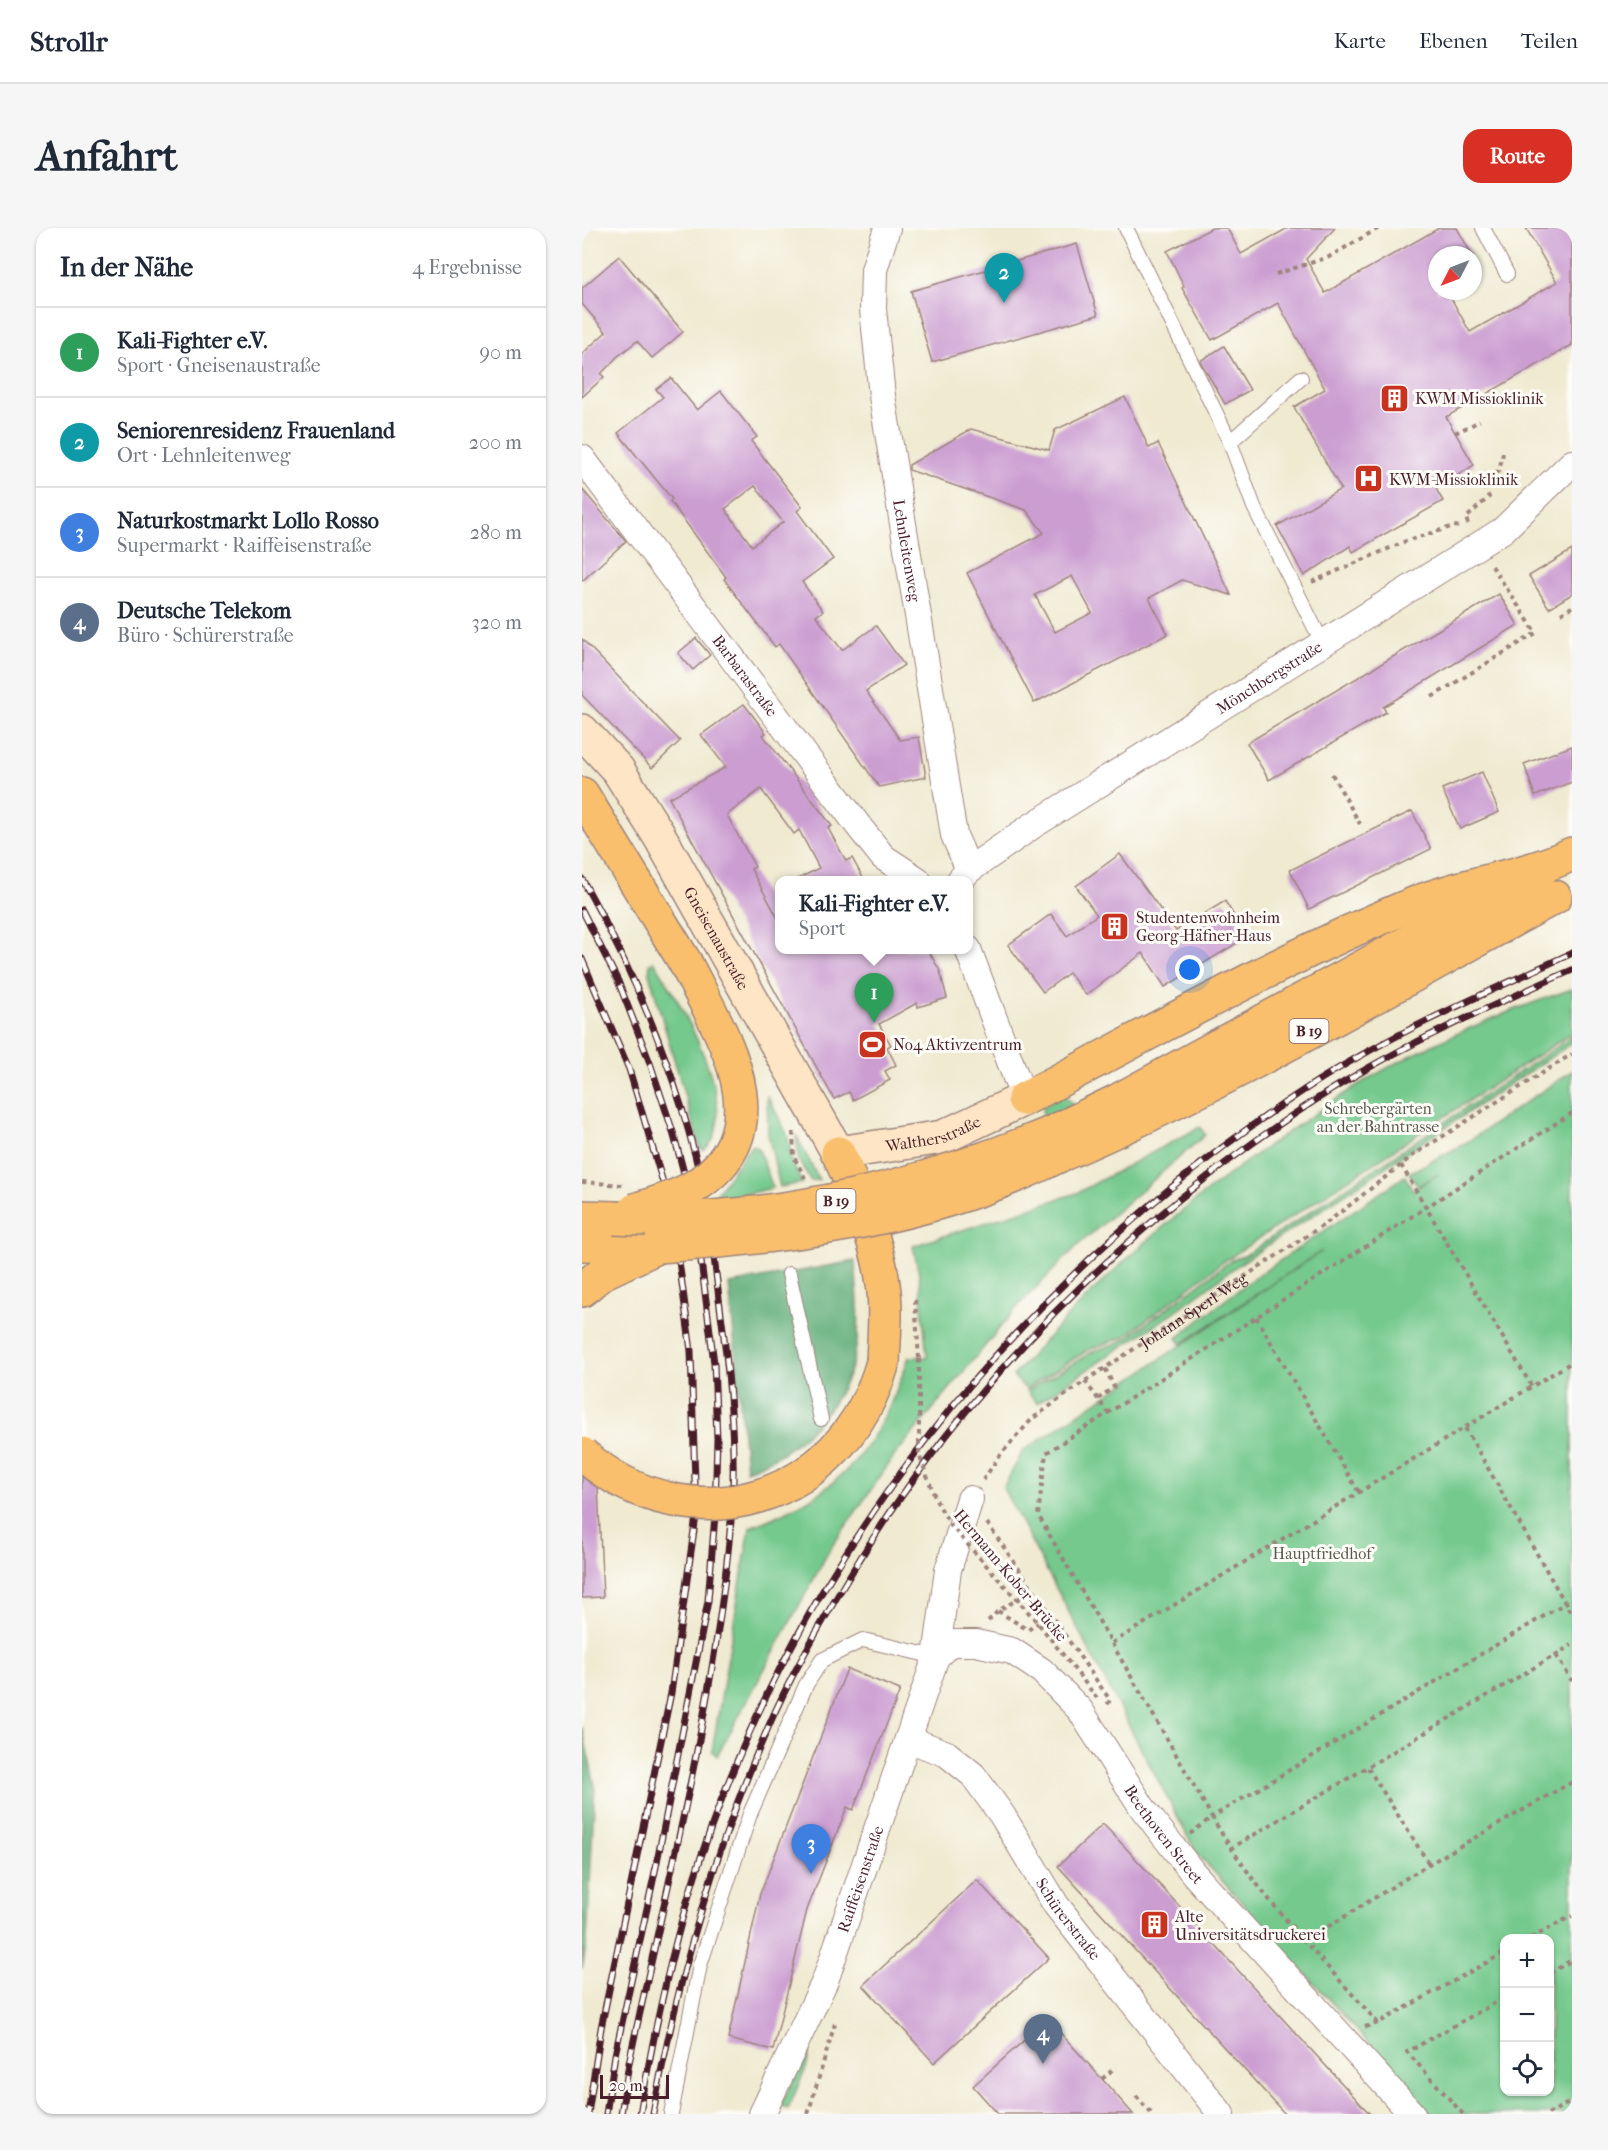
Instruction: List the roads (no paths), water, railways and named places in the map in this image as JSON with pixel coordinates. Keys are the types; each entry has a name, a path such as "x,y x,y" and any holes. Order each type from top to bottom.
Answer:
{"main road":[{"name":"B 19","path":"582,794 685,962 735,1063 741,1090 740,1118 727,1153 707,1177 681,1194 614,1218"},
{"name":"B 19","path":"582,1244 659,1246 774,1236 853,1224 969,1193 1030,1171 1054,1145 1115,1102 1556,884 1572,854"},
{"path":"1024,1099 1340,936 1428,899 1556,884"},
{"name":"B 19","path":"582,1217 704,1218 822,1204 1054,1145"},
{"path":"582,1454 618,1481 664,1499 714,1504 763,1495 805,1475 841,1445 867,1406 883,1362 885,1322 883,1283 871,1234 838,1153"},
{"path":"582,1290 602,1273 659,1246"}],"street":[{"name":"Lehnleitenweg","path":"887,228 874,270 873,309 886,435 954,835 964,875"},
{"name":"Barbarastraße","path":"582,458 871,843 883,857 912,876"},
{"name":"Mönchbergstraße","path":"964,875 1032,826 1503,530 1572,464"},
{"name":"Gneisenaustraße","path":"582,731 618,770 660,837 838,1153"},
{"path":"971,954 1024,1099"},
{"name":"Waltherstraße","path":"838,1153 943,1137 1024,1099"},
{"path":"943,1650 948,1570 970,1499"},
{"name":"Beethoven Street","path":"943,1650 976,1643 1012,1651 1042,1671 1080,1710 1144,1810 1182,1860 1412,2114"},
{"name":"Raiffeisenstraße","path":"762,2114 820,1993 908,1739 943,1650"},
{"name":"Schürerstraße","path":"908,1739 947,1754 973,1775 1002,1815 1056,1905 1221,2114"}],"lane":[{"path":"1126,228 1230,442 1254,507 1323,644"},
{"path":"1483,228 1507,274"},
{"path":"1230,442 1301,378"},
{"path":"789,1274 820,1419"},
{"path":"672,2114 700,1965 750,1814 806,1685 822,1660 863,1640 943,1650"}],"railway":[{"path":"582,879 622,956 657,1037 697,1162 713,1245 727,1365 733,1444 731,1521 714,1658 688,1794 629,2063 621,2114"},
{"path":"582,910 618,981 650,1063 673,1132 695,1214 714,1363 717,1438 715,1515 708,1601 656,1867 615,2055 606,2114"},
{"path":"640,2114 662,1998 676,1941 692,1885 736,1764 791,1648 856,1538 930,1434 1014,1336 1105,1245 1203,1162 1339,1068 1437,1016 1572,953"},
{"path":"582,959 629,1069 673,1216 691,1351 696,1516 671,1693 601,2028 588,2114"},
{"path":"653,2114 673,2016 699,1919 730,1823 767,1730 794,1673 847,1580 893,1508 943,1440 997,1375 1054,1313 1115,1254 1179,1199 1247,1147 1317,1099 1378,1062 1572,970"}],"place":[{"name":"Seniorenresidenz Frauenland","path":"1004,303"},
{"name":"KWM Missioklinik","path":"1394,398"},
{"name":"KWM-Missioklinik","path":"1368,479"},
{"name":"Studentenwohnheim Georg-Häfner-Haus","path":"1115,926"},
{"name":"Kali-Fighter e.V.","path":"874,1023"},
{"name":"No4 Aktivzentrum","path":"872,1044"},
{"name":"Naturkostmarkt Lollo Rosso","path":"811,1874"},
{"name":"Alte Universitätsdruckerei","path":"1154,1925"},
{"name":"Deutsche Telekom","path":"1043,2064"}],"park label":[{"name":"Schrebergärten an der Bahntrasse","path":"1378,1117"},
{"name":"Hauptfriedhof","path":"1322,1553"}]}
